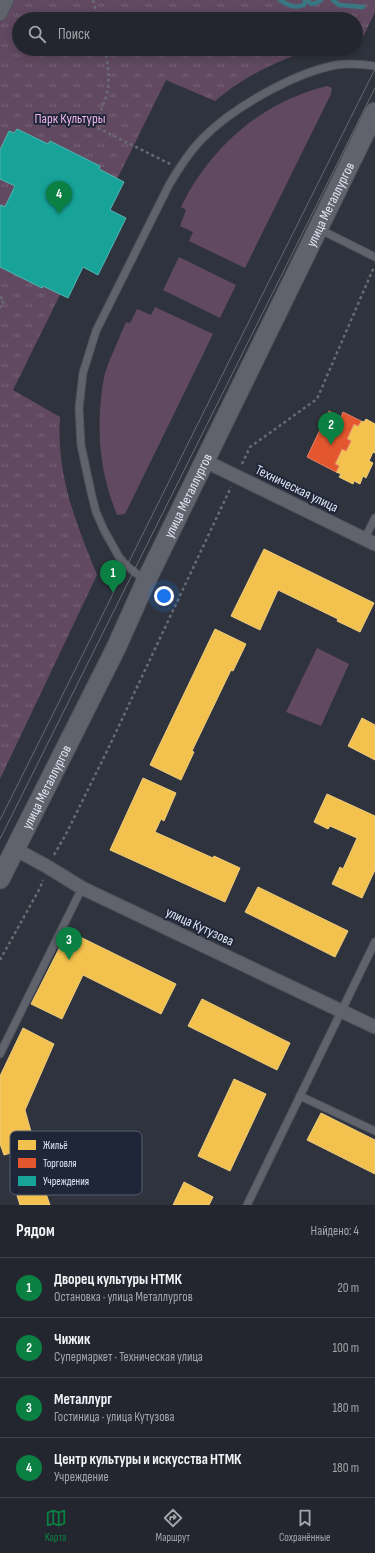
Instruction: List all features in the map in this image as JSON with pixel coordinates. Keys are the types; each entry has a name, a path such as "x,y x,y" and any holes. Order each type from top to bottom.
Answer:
{"main road":[{"name":"улица Металлургов","path":"0,879 116,648 146,581 375,112"}],"street":[{"path":"0,14 7,0"},
{"name":"Техническая улица","path":"205,461 370,541"},
{"name":"улица Кутузова","path":"15,849 82,888 375,1027"}],"lane":[{"path":"146,581 127,566 119,557 104,530 96,512 90,492 81,445 80,395 83,373 96,331 168,184 204,137 216,126 243,107 283,84 311,71 337,65 361,64 375,66"},
{"path":"318,228 375,257"},
{"path":"370,541 375,518"},
{"path":"0,1054 82,888"},
{"path":"247,1205 375,942"},
{"path":"300,1096 375,1131"}],"path":[{"path":"93,0 96,12"},
{"path":"106,56 110,79 108,92 94,126 178,169"},
{"path":"0,960 40,888 48,867 66,834 111,742 250,447 317,399 375,265"},
{"path":"0,297 4,299 0,308"}],"green space":[{"name":"Парк Культуры","path":"0,0 375,0 375,12 363,37 363,12 12,12 12,56 294,56 261,70 237,84 215,101 166,80 13,390 60,417 61,459 64,479 75,517 97,575 0,779"},
{"path":"327,86 332,88 331,94 245,268 189,241 193,232 180,226 186,210 181,207 207,165 223,147 240,130 280,103 303,93"},
{"path":"179,257 236,285 220,318 163,290"},
{"path":"155,307 213,334 125,514 117,515 108,489 102,464 100,410 103,382 107,366 126,322 130,323 137,309 151,315"},
{"path":"317,648 349,664 321,726 286,712"}],"building: Жильё":[{"path":"366,419 375,424 375,453 373,452 369,461 373,463 366,478 363,476 360,484 354,481 353,484 339,477 341,474 336,472 339,466 335,464 342,449 346,451 351,441 347,439 354,424 358,426 361,421 364,422"},
{"path":"264,549 374,603 360,632 337,621 338,619 278,590 260,630 231,616"},
{"path":"215,629 246,644 233,671 231,670 192,751 194,752 181,780 150,765"},
{"path":"362,718 375,725 375,760 348,746"},
{"path":"143,778 176,793 164,821 161,819 155,832 213,858 214,856 240,868 225,902 110,850"},
{"path":"327,794 375,816 375,870 362,898 332,884 340,867 343,869 357,838 330,826 328,829 314,822"},
{"path":"258,887 348,931 335,957 245,912"},
{"path":"68,931 176,984 161,1014 83,975 62,1019 31,1004"},
{"path":"202,999 290,1043 277,1070 188,1026"},
{"path":"23,1028 54,1044 25,1110 31,1131 10,1131 10,1153 4,1155 0,1144 0,1076"},
{"path":"234,1079 266,1094 230,1171 198,1156"},
{"path":"321,1113 375,1140 375,1174 307,1140"},
{"path":"184,1182 213,1197 209,1205 173,1205"},
{"path":"17,1195 46,1195 50,1205 20,1205"}],"building: Торговля":[{"path":"329,411 341,417 343,412 361,421 358,426 354,424 347,439 351,441 346,451 342,449 335,464 339,466 336,472 307,457"}],"building: Учреждения":[{"path":"17,129 48,144 50,141 100,166 99,169 124,182 110,210 126,218 98,275 83,267 68,298 43,286 42,288 0,267 0,205 5,207 15,186 0,179 0,150 9,131 14,133"}],"waterway":[{"path":"280,0 289,5 298,7 304,5 305,1 308,1 311,4 321,0"},
{"path":"333,0 339,5 363,7"}],"tram line":[{"path":"0,820 375,69"},
{"path":"0,839 375,88"}],"place":[{"name":"Центр культуры и искусства НТМК","path":"59,214"},
{"name":"Чижик","path":"331,445"},
{"name":"Дворец культуры НТМК","path":"113,593"},
{"name":"Металлург","path":"69,960"}]}
